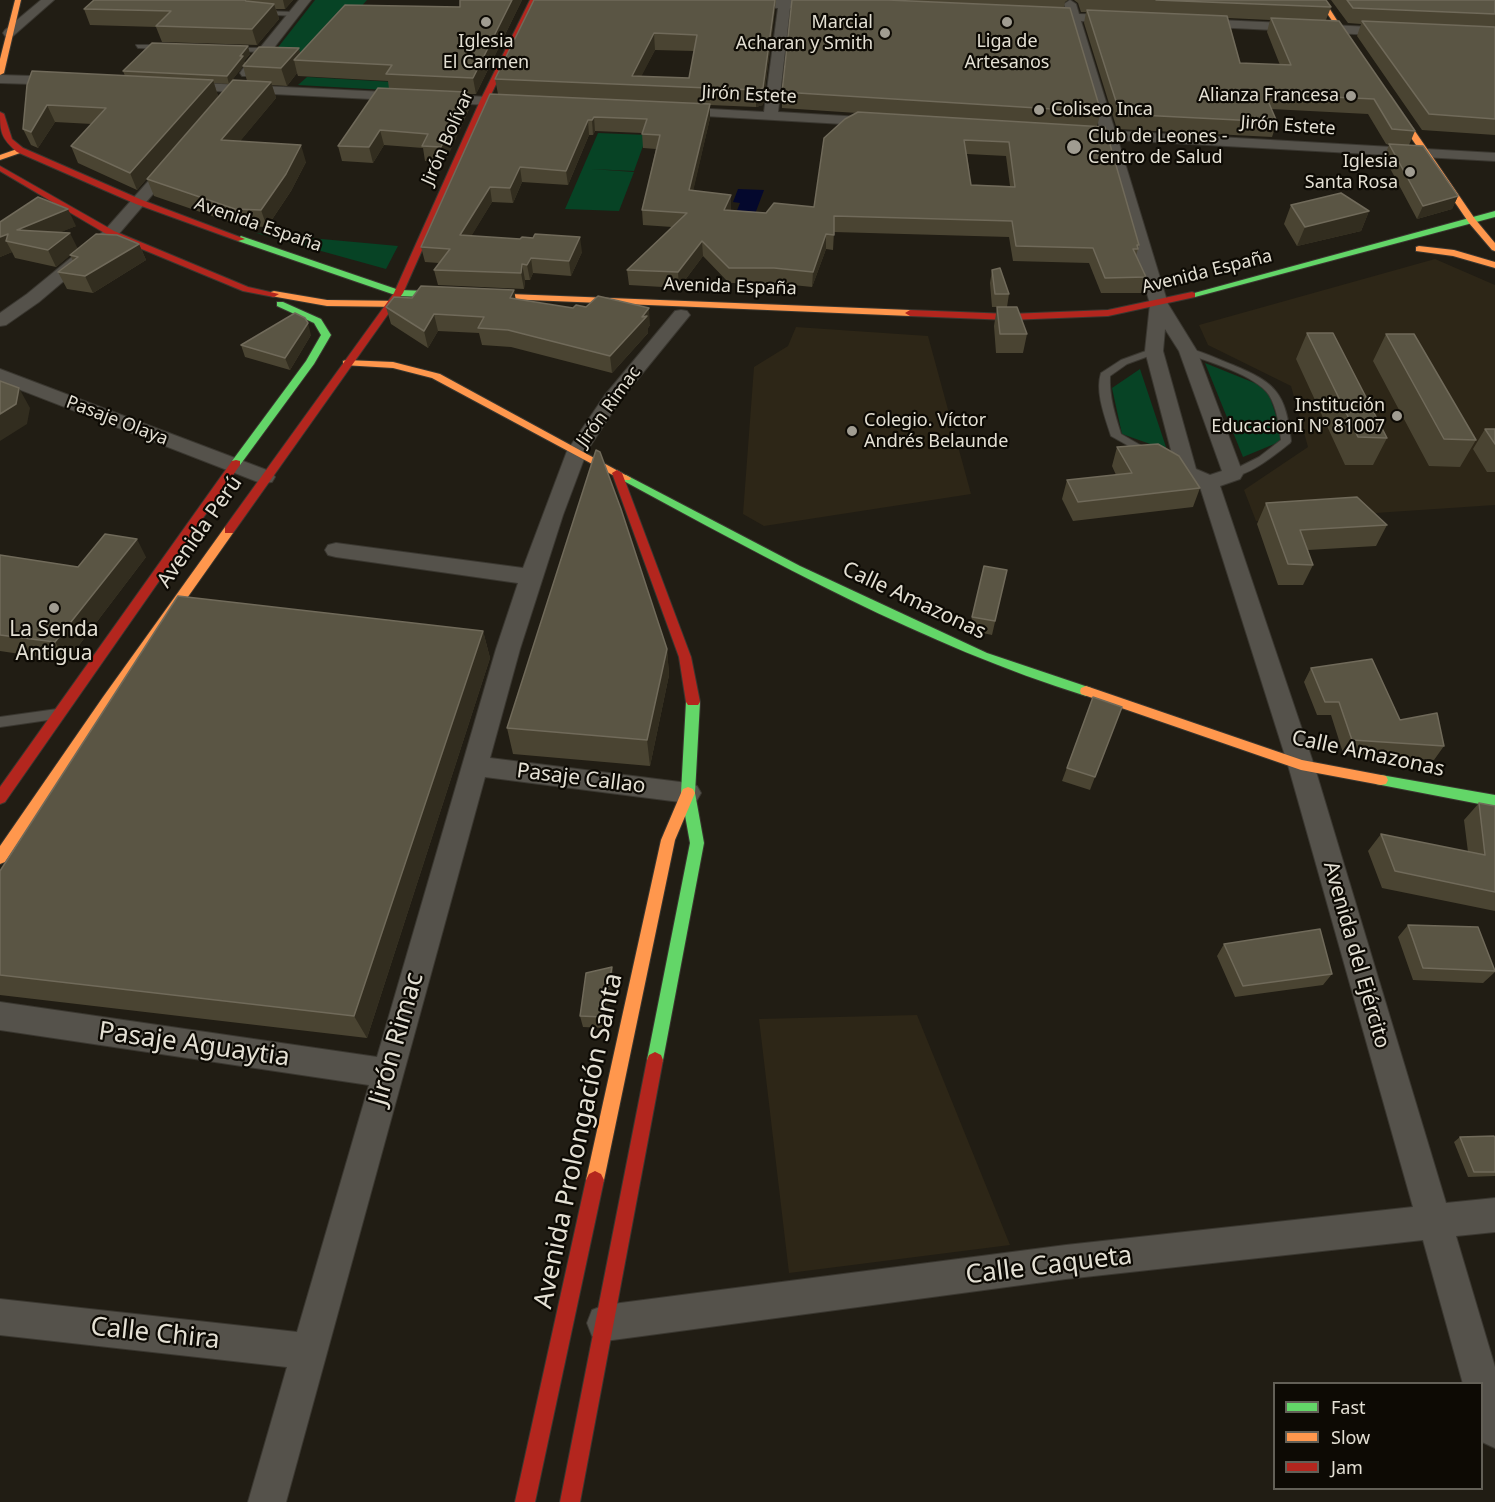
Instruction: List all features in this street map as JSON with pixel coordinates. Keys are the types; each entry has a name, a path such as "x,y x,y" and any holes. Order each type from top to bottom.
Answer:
{"main road":[{"path":"0,72 18,0"},
{"name":"Jirón Bolívar","path":"394,298 533,0"},
{"path":"1321,0 1366,68"},
{"path":"1379,87 1472,220 1492,222"},
{"path":"0,114 8,140 17,148"},
{"path":"0,150 17,148"},
{"path":"0,158 17,148"},
{"name":"Avenida España","path":"17,148 139,202 394,298 681,315 1020,327 1155,317 1472,220"},
{"name":"Avenida España","path":"0,168 111,233 246,289 327,303 394,298 1009,317 1108,313 1155,317"},
{"path":"1492,222 1495,248"},
{"path":"1492,222 1414,250 1454,253 1495,265"},
{"path":"111,233 139,230"},
{"path":"326,288 394,298"},
{"name":"Avenida Perú","path":"0,858 15,795 60,713 233,467 311,362 326,335 318,321 246,289"},
{"name":"Avenida Perú","path":"15,795 108,700 185,608 265,477 394,298"},
{"name":"Calle Amazonas","path":"346,363 393,365 435,376 796,569 983,656 1301,765 1495,801"},
{"name":"Avenida Prolongación Santa","path":"570,1502 697,843 688,793 693,697 685,657 616,473"},
{"path":"673,520 689,512"},
{"path":"647,554 657,534"},
{"path":"71,697 108,700"},
{"name":"Avenida Prolongación Santa","path":"525,1502 668,840 688,793"}],"street":[{"path":"9,33 48,0"},
{"path":"220,106 305,0"},
{"path":"693,0 785,2 843,7"},
{"path":"1069,0 1110,135 1155,317 1154,351 1182,470 1209,483 1233,474 1188,351 1155,317"},
{"path":"771,115 785,2"},
{"path":"1028,15 1132,20"},
{"path":"1178,22 1411,32"},
{"path":"0,79 82,82"},
{"path":"165,86 519,103"},
{"name":"Jirón Estete","path":"657,110 892,123"},
{"name":"Jirón Estete","path":"1064,132 1495,157"},
{"path":"0,321 33,298 111,233 184,149"},
{"name":"Jirón Rimac","path":"267,1502 508,649 520,576 577,451 612,399 681,315"},
{"name":"Pasaje Olaya","path":"0,375 233,467 265,477"},
{"name":"Avenida del Ejército","path":"1209,483 1301,765 1481,1382"},
{"path":"336,550 520,576"},
{"path":"484,646 508,649"},
{"name":"Pasaje Callao","path":"475,766 688,793"},
{"name":"Pasaje Aguaytia","path":"0,1016 388,1073"},
{"name":"Calle Caqueta","path":"605,1323 1066,1262 1495,1215"},
{"name":"Calle Chira","path":"0,1317 309,1352"},
{"name":"Avenida del Ejército","path":"1483,1388 1495,1429"}],"lane":[{"path":"256,8 251,13 295,14"},
{"path":"138,46 171,47"},
{"path":"225,49 265,50"},
{"path":"1154,351 1124,362 1105,375 1104,383 1116,435 1166,462"},
{"path":"1188,351 1229,367 1269,387 1282,414 1286,441 1263,459 1233,474"},
{"path":"0,722 60,713"}],"shaded area":[{"name":"Institución EducacionI Nº 81007","path":"1435,259 1495,285 1495,505 1256,521 1244,490 1308,447 1291,386 1208,345 1199,325"},
{"name":"Colegio. Víctor Andrés Belaunde","path":"796,327 928,336 971,494 764,526 743,514 754,367 788,346"},
{"path":"917,1015 1010,1245 789,1273 759,1019"}],"green space":[{"path":"315,0 367,0 308,66 265,64"},
{"path":"307,77 411,83 404,91 298,85"},
{"path":"598,133 647,135 634,171 591,169 634,172 619,211 565,209"},
{"path":"256,233 398,246 386,269"},
{"path":"1205,363 1267,388 1284,440 1243,457"},
{"path":"1140,369 1167,450 1122,434 1112,388"}],"water":[{"path":"738,189 764,190 755,214 736,213 740,203 733,202"}],"building":[{"path":"94,0 245,0 274,4 252,29 156,26 171,11 84,9"},
{"path":"460,0 512,0 473,78 386,74 392,65 294,60 345,5 460,7"},
{"path":"534,0 775,0 763,88 756,90 495,79","holes":["654,33 697,35 689,78 632,76"]},
{"path":"792,0 888,0 1070,8 1101,112 782,92"},
{"path":"1156,0 1326,0 1331,7"},
{"path":"1347,0 1495,0 1495,14 1353,8"},
{"path":"1087,10 1227,16 1240,63 1291,65 1271,18 1339,21 1415,131 1392,129 1374,99 1265,94 1277,122 1120,114"},
{"path":"1362,21 1495,27 1495,119 1429,114"},
{"path":"152,43 248,46 227,76 123,71"},
{"path":"259,47 299,48 281,68 243,66"},
{"path":"32,71 213,80 130,173 71,146 106,108 47,105 31,132 23,129 27,85"},
{"path":"233,80 271,82 221,140 301,145 286,174 261,210 235,209 147,179"},
{"path":"378,88 467,92 441,147 422,146 428,134 380,130 369,147 338,146"},
{"path":"490,94 710,104 689,190 731,195 724,210 766,213 774,203 814,207 824,138 845,119 858,112 1105,127 1139,245 1137,245 1138,249 1133,249 1146,277 1105,278 1093,248 1016,246 1012,221 834,216 834,235 826,234 813,272 774,268 729,268 702,241 678,272 627,270 687,213 642,210 660,135 642,134 647,119 594,117 588,120 566,171 520,167 510,188 490,187 460,235 520,239 522,237 533,238 535,234 580,237 569,261 531,258 527,265 522,264 521,273 434,270 450,249 421,247","holes":["964,140 1009,142 1015,187 971,185"]},
{"path":"1389,144 1423,146 1458,196 1423,206"},
{"path":"1341,193 1369,211 1305,227 1291,205"},
{"path":"38,197 68,209 17,230 70,233 48,250 6,241 8,234 0,237 0,222"},
{"path":"96,234 117,235 139,244 85,276 58,272 78,257 70,255"},
{"path":"1000,268 1009,294 995,294 992,270"},
{"path":"421,286 514,290 510,298 573,308 576,305 586,307 598,296 649,308 642,317 647,316 610,356 508,330 478,328 484,317 434,314 424,331 386,307 394,297 412,298"},
{"path":"997,307 1017,307 1027,334 1000,334"},
{"path":"295,313 305,318 308,323 285,358 241,345"},
{"path":"1307,333 1333,333 1387,438 1358,437"},
{"path":"1386,334 1414,334 1476,440 1444,439"},
{"path":"0,381 19,388 16,404 0,414"},
{"path":"1485,429 1495,429 1495,444"},
{"path":"1158,444 1179,456 1200,488 1078,502 1067,480 1132,473 1117,447"},
{"path":"596,450 600,452 621,509 667,649 647,740 507,728"},
{"path":"1357,497 1387,525 1300,530 1313,565 1288,564 1266,503"},
{"path":"105,534 137,539 55,642 0,635 0,555 78,567"},
{"path":"984,566 1007,570 995,621 972,617"},
{"path":"178,596 483,631 354,1016 0,975 0,871"},
{"path":"1372,659 1400,720 1437,713 1444,746 1352,740 1339,702 1325,702 1311,668"},
{"path":"1093,697 1122,707 1095,777 1067,768"},
{"path":"1479,803 1495,806 1495,892 1395,871 1381,834 1485,855"},
{"path":"1408,925 1478,927 1495,971 1423,968"},
{"path":"1320,929 1332,974 1243,986 1224,944"},
{"path":"612,967 603,1017 580,1016 586,973"},
{"path":"1494,1136 1495,1172 1474,1172 1460,1137"}],"traffic: fast":[{"path":"1192,295 1495,214"},
{"path":"241,239 398,293 485,296"},
{"path":"236,463 311,362 326,335 318,321 280,304"},
{"path":"626,478 796,569 983,656 1086,691"},
{"path":"655,1060 697,843 688,793 693,702"},
{"path":"1381,780 1495,801"}],"traffic: slow":[{"path":"0,73 18,0"},
{"path":"1321,0 1360,58"},
{"path":"1388,98 1472,221 1495,248"},
{"path":"0,158 20,150"},
{"path":"1419,249 1454,253 1495,265"},
{"path":"274,294 327,303 402,304"},
{"path":"485,296 910,313"},
{"path":"346,363 393,365 436,376 626,478"},
{"path":"0,858 108,700 229,530"},
{"path":"1086,691 1301,765 1381,780"},
{"path":"595,1180 668,840 688,793"}],"traffic: jam":[{"path":"390,304 398,293 484,101 533,0"},
{"path":"0,114 8,140 20,150 139,202 241,239"},
{"path":"0,168 111,233 246,289 274,294"},
{"path":"910,313 1009,317 1108,313 1192,295"},
{"path":"229,530 390,304"},
{"path":"0,798 236,463"},
{"path":"617,473 685,657 693,702"},
{"path":"570,1502 655,1060"},
{"path":"525,1502 595,1180"}],"place":[{"name":"Iglesia El Carmen","path":"486,22"},
{"name":"Liga de Artesanos","path":"1007,22"},
{"name":"Marcial Acharan y Smith","path":"885,33"},
{"name":"Alianza Francesa","path":"1351,96"},
{"name":"Coliseo Inca","path":"1039,110"},
{"name":"Club de Leones - Centro de Salud","path":"1074,147"},
{"name":"Iglesia Santa Rosa","path":"1410,172"},
{"name":"Institución EducacionI Nº 81007","path":"1397,416"},
{"name":"Colegio. Víctor Andrés Belaunde","path":"852,431"},
{"name":"La Senda Antigua","path":"54,608"}]}
